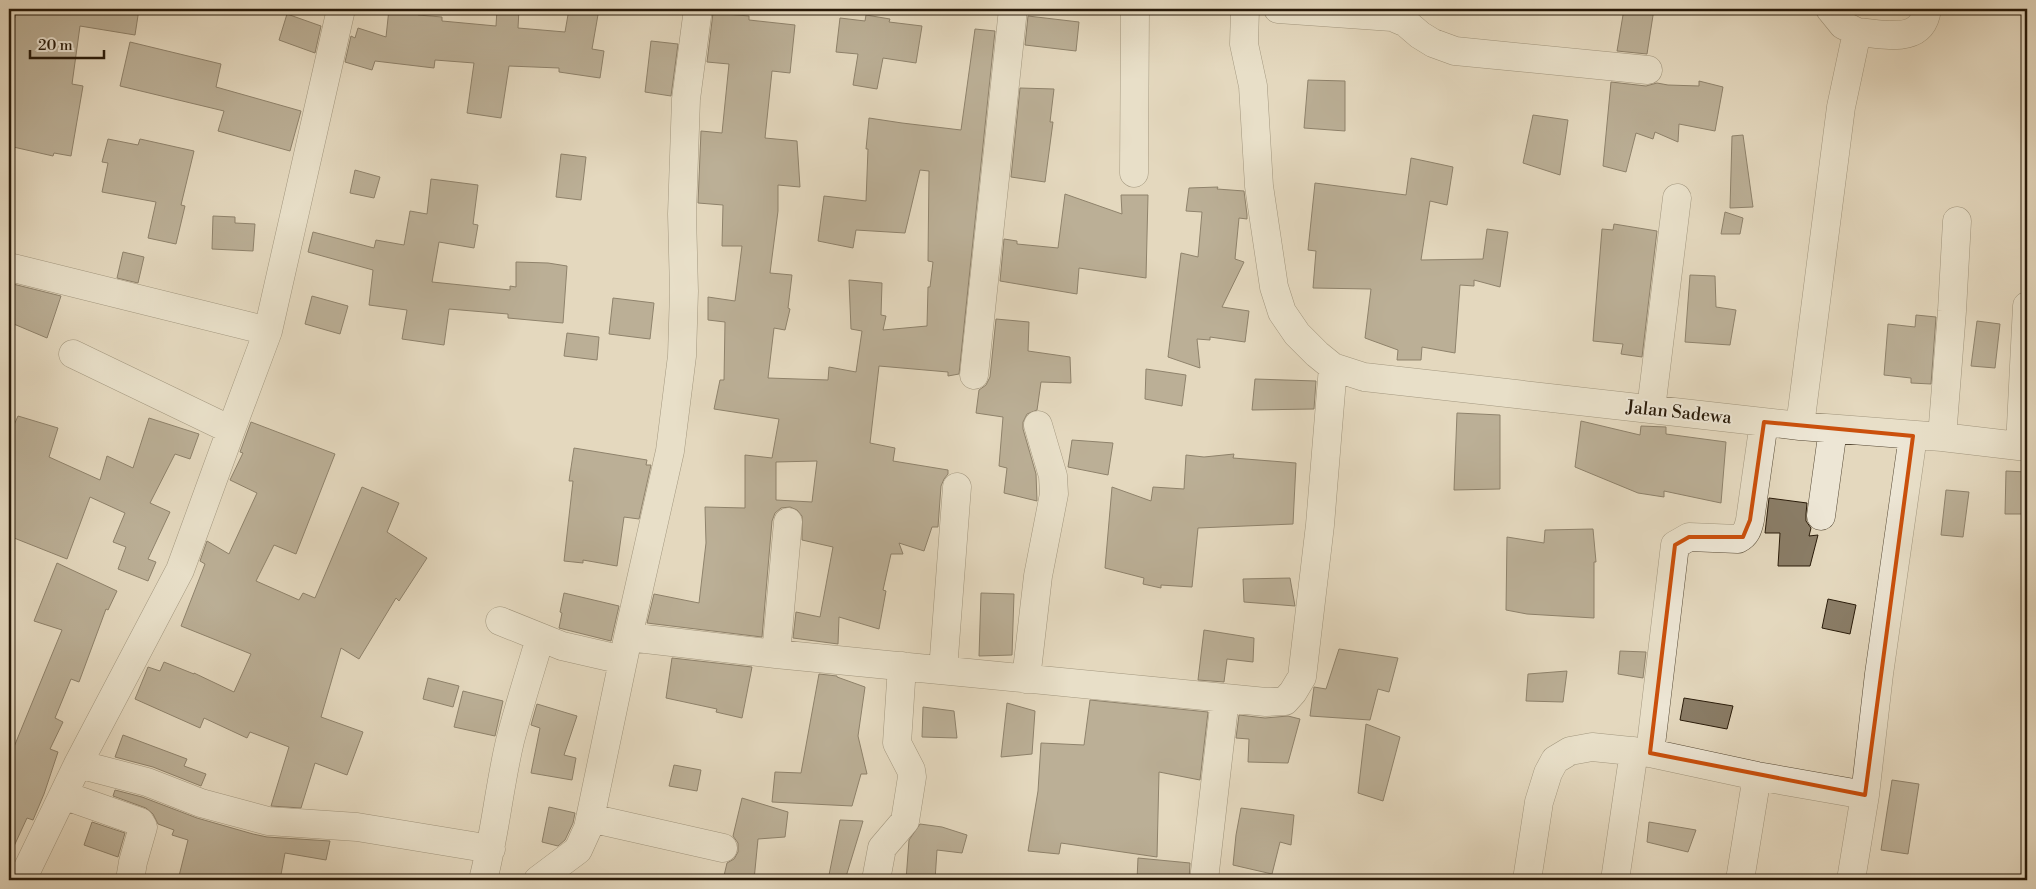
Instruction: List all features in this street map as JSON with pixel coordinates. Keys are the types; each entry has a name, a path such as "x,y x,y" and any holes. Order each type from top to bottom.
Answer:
{"street":[{"path":"22,880 78,764 180,570 268,331 341,9"},
{"path":"538,880 578,850 590,818 670,451 682,356 684,291 682,214 686,99 698,9"},
{"path":"974,375 1012,9"},
{"path":"1134,172 1135,9"},
{"path":"500,621 562,646 776,654 1266,702 1285,702 1302,676 1320,525 1333,367 1297,334 1282,312 1274,288 1259,186 1253,86 1244,44 1245,9"},
{"path":"1278,9 1340,11 1392,17 1406,23 1422,22 1433,43 1456,51 1648,70"},
{"path":"1830,9 1843,25 1857,32 1907,35 1919,29 1926,17 1927,9"},
{"path":"1800,426 1840,107 1857,32"},
{"path":"1653,388 1677,198"},
{"path":"1943,424 1957,220"},
{"path":"9,267 268,331"},
{"path":"2024,446 2027,306"},
{"path":"73,354 231,430"},
{"name":"Jalan Sadewa","path":"1333,367 1364,377 1653,388 1764,422 1913,436 1943,424 2024,446"},
{"path":"1615,880 1642,752 1675,545 1690,537 1738,539 1743,537 1750,520 1764,422"},
{"path":"1026,679 1038,576 1054,494 1052,476 1038,425"},
{"path":"1821,516 1833,429"},
{"path":"1851,880 1865,795 1879,674 1913,436"},
{"path":"943,670 957,487"},
{"path":"776,654 788,522"},
{"path":"483,880 491,849 494,819 510,741 540,638"},
{"path":"876,880 882,848 905,821 912,777 911,770 897,743 902,666"},
{"path":"1204,880 1225,698"},
{"path":"1527,880 1539,802 1548,773 1555,760 1570,752 1592,747 1642,752 1757,776 1865,795"},
{"path":"78,764 147,782 201,803 268,821 358,827 491,849"},
{"path":"1740,880 1757,776"},
{"path":"63,796 140,822 143,827 130,880"},
{"path":"590,818 723,848"}],"highlighted area":[{"path":"1764,422 1913,436 1865,795 1650,753 1675,545 1689,537 1743,537 1750,520"}],"building":[{"path":"16,9 139,9 135,35 80,26 72,84 83,86 71,156 54,153 53,156 9,146 9,17 15,18"},
{"path":"389,9 419,9 418,15 442,17 442,21 496,26 497,9 519,9 518,28 565,32 569,9 599,9 592,49 604,51 600,78 559,72 559,68 509,66 501,118 467,113 474,63 435,60 434,68 375,61 372,70 345,62 351,36 355,38 358,28 386,37"},
{"path":"1624,9 1654,9 1647,54 1617,51"},
{"path":"713,13 749,16 749,20 795,25 790,73 772,71 765,138 797,141 800,187 778,185 778,211 770,273 792,275 788,308 790,309 785,330 774,328 768,378 828,380 829,367 856,372 862,331 851,329 849,280 882,283 881,315 886,316 883,330 927,326 928,287 930,287 933,262 928,261 929,171 920,170 905,233 856,230 853,248 818,241 824,196 866,201 868,149 866,149 869,118 961,130 975,29 995,31 959,374 948,376 948,372 879,366 870,443 895,448 893,461 948,470 948,474 941,486 938,527 932,527 924,551 899,543 903,554 891,554 883,590 886,591 879,629 839,617 838,644 793,638 796,612 820,617 833,547 802,540 802,516 797,510 790,507 781,508 775,513 772,521 762,637 647,623 654,594 699,603 706,543 705,507 745,508 745,455 772,458 779,419 714,409 720,380 724,380 725,322 708,320 708,297 735,301 742,246 722,246 723,205 698,203 701,131 722,133 729,64 707,62","holes":["817,461 812,502 776,500 776,462"]},
{"path":"287,14 321,26 315,53 279,40"},
{"path":"866,15 890,19 889,22 922,26 916,63 883,58 877,89 853,85 858,54 836,52 840,18 865,21"},
{"path":"1028,16 1079,22 1076,51 1025,45"},
{"path":"651,41 678,44 671,96 645,92"},
{"path":"130,42 221,64 216,87 301,111 290,151 218,131 224,111 120,86"},
{"path":"1308,80 1345,81 1345,131 1304,128"},
{"path":"1699,81 1723,87 1715,131 1679,124 1678,142 1655,132 1653,139 1636,133 1626,172 1603,166 1611,82 1646,86 1657,83 1699,86"},
{"path":"1020,88 1054,89 1050,122 1053,122 1045,182 1011,177"},
{"path":"1533,115 1568,120 1560,175 1523,163"},
{"path":"1743,135 1753,207 1730,208 1732,136"},
{"path":"108,139 138,145 140,139 194,151 181,205 185,206 176,244 148,238 156,202 102,192 108,163 102,162"},
{"path":"561,154 586,157 581,200 556,197"},
{"path":"1411,158 1453,167 1447,205 1430,201 1421,260 1483,259 1487,229 1508,232 1500,287 1474,280 1474,286 1460,285 1455,353 1422,347 1421,360 1397,360 1398,350 1365,338 1371,289 1313,288 1316,251 1308,250 1315,183 1406,195"},
{"path":"355,170 380,177 374,198 350,193"},
{"path":"431,179 478,185 473,224 478,225 474,248 439,242 432,282 510,290 510,286 516,287 516,262 548,263 567,266 563,323 508,318 508,314 449,309 444,345 402,339 407,310 369,305 373,270 308,252 313,232 374,248 376,240 404,245 410,211 427,214"},
{"path":"1218,187 1217,189 1244,191 1247,215 1247,219 1239,218 1235,259 1244,262 1222,307 1249,311 1245,342 1210,337 1210,340 1197,339 1200,368 1168,357 1181,253 1198,257 1202,212 1186,211 1189,188"},
{"path":"1065,194 1122,214 1121,195 1148,195 1146,278 1079,268 1077,294 1000,281 1004,239 1017,241 1017,244 1058,248"},
{"path":"1725,212 1743,218 1740,234 1721,234"},
{"path":"213,216 235,217 235,223 255,224 253,251 212,249"},
{"path":"1614,224 1657,231 1642,357 1621,354 1623,344 1593,341 1602,229 1613,230"},
{"path":"123,252 144,257 138,283 117,278"},
{"path":"1690,275 1715,276 1716,307 1736,310 1730,345 1685,342"},
{"path":"9,283 61,296 47,338 9,322"},
{"path":"312,296 348,306 340,334 305,324"},
{"path":"613,298 654,303 650,339 609,334"},
{"path":"1916,315 1936,317 1931,384 1911,383 1911,378 1884,375 1888,324 1915,327"},
{"path":"996,319 1029,322 1028,351 1070,357 1071,383 1041,382 1037,410 1027,414 1023,422 1023,429 1036,474 1037,501 1004,493 1007,468 999,466 1003,417 976,413 979,390 986,385 990,377"},
{"path":"1977,321 2000,324 1995,368 1971,366"},
{"path":"567,333 599,337 597,360 564,356"},
{"path":"1146,369 1186,375 1182,406 1145,399"},
{"path":"1255,379 1316,381 1314,409 1252,410"},
{"path":"1457,413 1500,415 1500,489 1454,490"},
{"path":"18,416 58,428 49,457 100,480 107,456 133,468 149,418 199,434 190,459 175,454 150,503 170,512 148,559 156,562 148,581 118,569 126,547 113,542 125,513 90,497 67,559 9,536 9,436"},
{"path":"1581,421 1640,435 1641,426 1666,427 1666,434 1726,442 1721,503 1664,491 1664,497 1638,493 1575,467"},
{"path":"251,422 335,454 296,554 274,545 256,581 299,600 303,593 315,598 362,487 399,503 387,532 427,558 399,601 396,598 359,659 341,648 321,717 363,732 347,775 315,763 301,808 271,806 289,747 250,732 247,738 204,718 200,728 135,699 148,667 160,671 164,662 194,673 234,692 251,654 181,626 205,564 200,561 207,541 229,554 257,493 230,480 243,453 240,452"},
{"path":"1072,440 1113,443 1108,475 1068,467"},
{"path":"574,448 647,460 646,465 651,465 639,519 624,517 617,566 583,560 583,563 564,561 573,481 569,481"},
{"path":"1234,454 1233,458 1296,463 1293,524 1198,528 1192,587 1161,585 1161,588 1143,584 1144,578 1105,568 1112,487 1151,501 1153,487 1184,489 1186,455 1204,457"},
{"path":"2006,471 2027,472 2027,514 2005,514"},
{"path":"1946,490 1969,492 1963,537 1941,535"},
{"path":"1769,498 1807,503 1806,521 1811,528 1809,536 1818,535 1810,566 1778,566 1780,533 1765,533"},
{"path":"1593,529 1596,562 1594,562 1594,618 1527,614 1506,610 1507,537 1544,543 1545,530"},
{"path":"57,563 117,591 108,610 106,609 79,682 71,679 55,718 63,722 50,749 58,752 33,820 27,818 9,857 9,759 62,630 34,621"},
{"path":"1290,578 1295,606 1244,602 1243,579"},
{"path":"564,593 619,606 611,641 559,628"},
{"path":"981,593 1014,594 1012,655 979,656"},
{"path":"1828,599 1856,605 1850,634 1822,628"},
{"path":"1204,630 1254,638 1253,662 1227,659 1224,682 1198,680"},
{"path":"1339,649 1398,658 1389,692 1378,689 1370,720 1310,716 1314,687 1326,689"},
{"path":"1620,651 1646,652 1643,678 1618,674"},
{"path":"672,658 752,667 742,718 716,712 717,709 666,698"},
{"path":"1567,671 1563,702 1526,701 1528,674"},
{"path":"819,674 837,676 865,687 858,736 867,774 861,774 852,806 772,802 775,772 801,773"},
{"path":"428,678 459,686 453,707 423,699"},
{"path":"463,691 503,701 495,736 454,727"},
{"path":"1684,698 1733,706 1727,729 1680,720"},
{"path":"1090,700 1208,712 1200,780 1159,772 1157,857 1061,843 1059,854 1028,851 1038,791 1041,743 1084,745"},
{"path":"1007,703 1035,711 1032,754 1001,757"},
{"path":"537,704 577,716 564,755 576,758 572,780 531,773 540,728 531,725"},
{"path":"923,707 954,711 957,738 922,737"},
{"path":"1239,715 1265,718 1288,716 1300,719 1288,763 1248,762 1249,739 1236,738"},
{"path":"1366,724 1400,737 1383,801 1358,793"},
{"path":"123,735 187,759 184,766 206,774 201,786 153,767 115,757"},
{"path":"674,765 701,770 697,791 669,786"},
{"path":"1892,780 1919,784 1908,854 1881,850"},
{"path":"115,790 142,797 197,818 253,834 267,837 330,841 326,860 285,853 280,880 178,880 188,840 172,835 174,830 158,824 153,814 146,808 113,796"},
{"path":"742,798 788,812 785,837 758,839 754,880 723,880 727,863 734,859 738,852 738,843 733,836"},
{"path":"549,807 575,813 573,823 565,840 558,846 542,842"},
{"path":"1241,808 1294,815 1291,845 1280,842 1272,874 1233,865"},
{"path":"840,820 863,821 845,880 828,880"},
{"path":"92,822 125,833 118,857 84,845"},
{"path":"1649,822 1696,830 1688,852 1647,842"},
{"path":"920,824 942,827 967,835 962,853 937,850 935,880 906,880 909,840"},
{"path":"1138,858 1190,863 1189,880 1137,880"}]}
